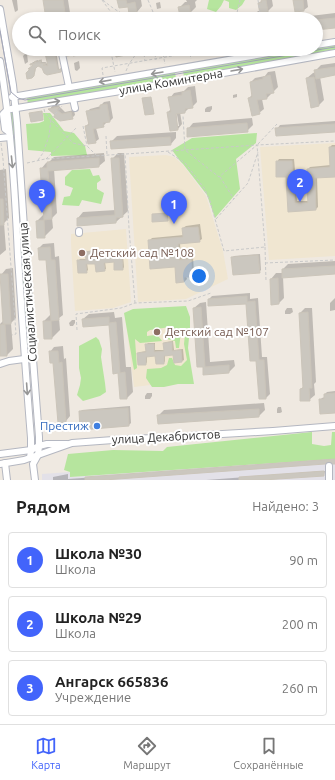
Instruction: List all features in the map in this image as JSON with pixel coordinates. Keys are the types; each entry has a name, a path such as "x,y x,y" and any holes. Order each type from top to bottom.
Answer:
{"street":[{"name":"Социалистическая улица","path":"0,9 14,97 20,157 39,446 38,455 33,464 35,480"},
{"path":"323,44 335,42"},
{"name":"улица Коминтерна","path":"323,55 335,53"},
{"path":"63,56 70,87"},
{"name":"улица Коминтерна","path":"6,98 252,56"},
{"name":"улица Коминтерна","path":"7,110 318,56"},
{"name":"Социалистическая улица","path":"0,60 6,98 13,170 31,450 30,458"},
{"path":"179,69 181,80"},
{"path":"73,99 75,108"},
{"path":"0,139 10,134"},
{"path":"0,364 14,359 24,359"},
{"name":"улица Декабристов","path":"3,464 30,458 72,444 127,439 335,426"},
{"path":"0,454 31,450 48,444 72,444"},
{"path":"3,464 6,480"},
{"path":"329,466 329,480"}],"path":[{"path":"102,0 111,12"},
{"path":"102,0 120,12"},
{"path":"148,0 153,12"},
{"path":"237,12 240,0"},
{"path":"258,0 260,12"},
{"path":"112,56 115,72"},
{"path":"126,71 128,64 134,56"},
{"path":"144,56 145,61"},
{"path":"155,56 156,60"},
{"path":"103,74 102,68 174,56"},
{"path":"164,58 165,64"},
{"path":"38,161 43,153 49,136 51,119 62,106"},
{"path":"44,109 45,113 73,143 87,146 97,156"},
{"path":"183,116 185,150 219,177 234,199"},
{"path":"219,177 258,144 277,124"},
{"path":"83,126 87,146"},
{"path":"45,159 77,128"},
{"path":"106,136 107,155"},
{"path":"0,139 3,159 16,334 12,334"},
{"path":"28,163 45,159 168,152 258,144 335,141"},
{"path":"258,144 266,281"},
{"path":"216,219 248,183 258,151"},
{"path":"168,152 185,163 204,188 216,219 224,251 265,247"},
{"path":"125,154 135,303"},
{"path":"266,263 335,260"},
{"path":"77,330 76,314 121,308 135,303 188,301 211,293"}],"shaded area":[{"path":"335,143 335,256 269,260 260,147"},
{"path":"166,155 174,157 183,165 206,196 223,251 228,279 186,299 138,302 129,157"},
{"path":"126,229 131,302 113,308 75,311 71,234"},
{"name":"Детский сад №107","path":"183,308 192,380 134,387 125,315"},
{"path":"335,458 335,480 42,480 42,474 70,472 70,477"}],"green space":[{"path":"209,0 224,0 216,12 207,9"},
{"path":"224,0 245,0 236,10 229,8 229,2"},
{"path":"335,44 335,50 323,52 323,46"},
{"path":"267,56 301,56 184,77 183,71"},
{"path":"175,72 176,79 28,104 27,98"},
{"path":"13,111 22,241 20,241 9,112"},
{"path":"43,113 50,113 64,131 74,133 85,146 87,155 51,156 51,152 28,150 26,124 44,121"},
{"path":"257,133 256,143 236,159 240,189 215,218 207,195 172,150 192,138"},
{"path":"90,169 93,176 99,175 101,180 97,183 97,189 104,193 101,204 82,200 79,206 62,205 64,197 70,196 73,188 65,185 65,177 72,170"},
{"path":"20,247 22,247 30,358 27,358"},
{"path":"186,306 190,317 188,348 194,384 152,387 146,378 147,369 161,368 167,365 169,358 172,358 175,365 181,366 187,360 184,344 185,334 181,332 179,348 176,348 175,341 167,339 169,335 173,337 176,333 170,327 150,330 147,332 147,336 152,335 159,337 162,341 140,343 135,339 137,368 134,370 124,313 133,309"},
{"path":"96,337 99,340 102,349 101,357 106,392 100,396 83,401 77,395 81,378 79,368 79,346"},
{"path":"312,432 312,444 324,446 331,445 332,432 335,432 335,459 70,477 70,472 64,470 68,454 113,450 163,451 167,447"}],"building":[{"path":"43,0 63,0 65,12 45,12"},
{"path":"117,0 126,0 127,4 135,2 137,12 129,12 128,7 119,8"},
{"path":"261,0 266,0 268,12 260,12 258,3 262,2"},
{"path":"293,0 303,0 304,11 295,12"},
{"path":"189,5 191,12 179,12 178,7"},
{"path":"335,18 335,28 323,29 323,19"},
{"path":"46,56 55,56 58,70 61,69 61,72 47,75 44,73 42,68 38,66 35,69 34,76 27,79 26,73 33,65 30,64 40,60 42,61 40,63 46,63 43,65 48,66"},
{"path":"335,67 335,75 316,79 314,70"},
{"path":"270,75 274,93 266,94 267,99 257,100 260,114 252,116 248,98 252,97 250,82 263,79 263,77"},
{"path":"314,77 319,106 311,108 306,78"},
{"path":"190,90 193,108 185,109 185,113 176,114 178,130 170,131 167,112 171,112 168,97 182,95 182,92"},
{"path":"151,97 154,114 145,115 142,98"},
{"path":"107,104 110,122 103,123 104,127 93,129 96,143 88,144 85,126 89,125 86,111 100,109 100,105"},
{"path":"59,107 57,110 62,114 71,112 73,119 60,121 54,117 55,115 48,109"},
{"path":"42,111 43,120 31,122 29,113"},
{"path":"247,123 248,132 187,137 187,128"},
{"path":"335,124 335,132 276,136 275,128"},
{"path":"170,137 171,145 111,149 110,141"},
{"path":"329,147 335,147 335,177 315,178 316,210 288,212 286,177 276,177 276,161 292,161 293,183 307,182 307,169 330,167","holes":["294,191 307,191 308,203 295,203"]},
{"path":"99,158 99,167 48,171 52,219 44,220 40,168 47,168 47,162"},
{"path":"111,158 119,158 123,217 116,218 116,223 77,226 77,218 115,215"},
{"path":"0,199 3,199 4,225 0,225"},
{"path":"167,213 168,221 152,222 152,214"},
{"path":"44,220 45,238 37,238 36,221"},
{"path":"198,227 200,242 178,244 179,260 191,259 192,277 184,277 184,282 176,283 175,267 150,269 148,240 183,237 182,228"},
{"path":"50,247 51,260 55,260 59,320 51,321 46,260 39,260 38,248"},
{"path":"112,250 113,258 122,257 123,270 114,270 114,262 104,263 105,271 96,272 95,264 86,264 87,273 78,273 77,260 86,260 85,252 94,251 95,259 104,258 104,251"},
{"path":"258,255 260,273 233,275 231,257"},
{"path":"335,266 335,274 282,278 282,269"},
{"path":"0,274 8,274 11,324 3,324"},
{"path":"278,278 279,304 271,305 270,279"},
{"path":"247,296 247,302 255,301 259,360 264,360 266,399 259,399 256,361 250,361 246,304 208,306 208,299"},
{"path":"201,307 205,367 229,365 229,373 203,375 203,367 197,367 193,308"},
{"path":"308,312 312,388 309,388 310,401 300,401 300,389 303,388 299,313"},
{"path":"109,317 109,323 116,322 120,373 125,372 127,399 120,399 118,373 113,374 109,325 83,327 82,319"},
{"path":"43,321 51,321 52,339 44,339"},
{"path":"5,324 7,356 0,356 0,325"},
{"path":"172,342 172,351 181,350 182,362 174,363 173,355 164,356 164,364 156,364 155,356 146,357 146,365 138,365 137,353 146,352 145,344 154,344 154,352 164,351 163,343"},
{"path":"49,351 58,351 59,363 62,362 66,422 58,423 53,363 50,363"},
{"path":"335,393 335,413 320,414 319,399 324,399 324,394"},
{"path":"128,408 129,426 80,430 79,411"},
{"path":"259,409 259,417 158,424 157,415"},
{"path":"335,459 335,464 329,462 325,464 104,480 85,480 85,477"},
{"path":"324,471 324,476 239,480 239,477"}],"tram line":[{"path":"0,31 11,92 18,98 25,100 282,56"},
{"path":"323,49 335,47"}],"place":[{"name":"Школа №29","path":"300,202"},
{"name":"Ангарск 665836","path":"42,213"},
{"name":"Школа №30","path":"174,224"},
{"name":"Детский сад №108","path":"82,253"},
{"name":"Детский сад №107","path":"157,332"},
{"name":"Престиж","path":"97,426"}]}
